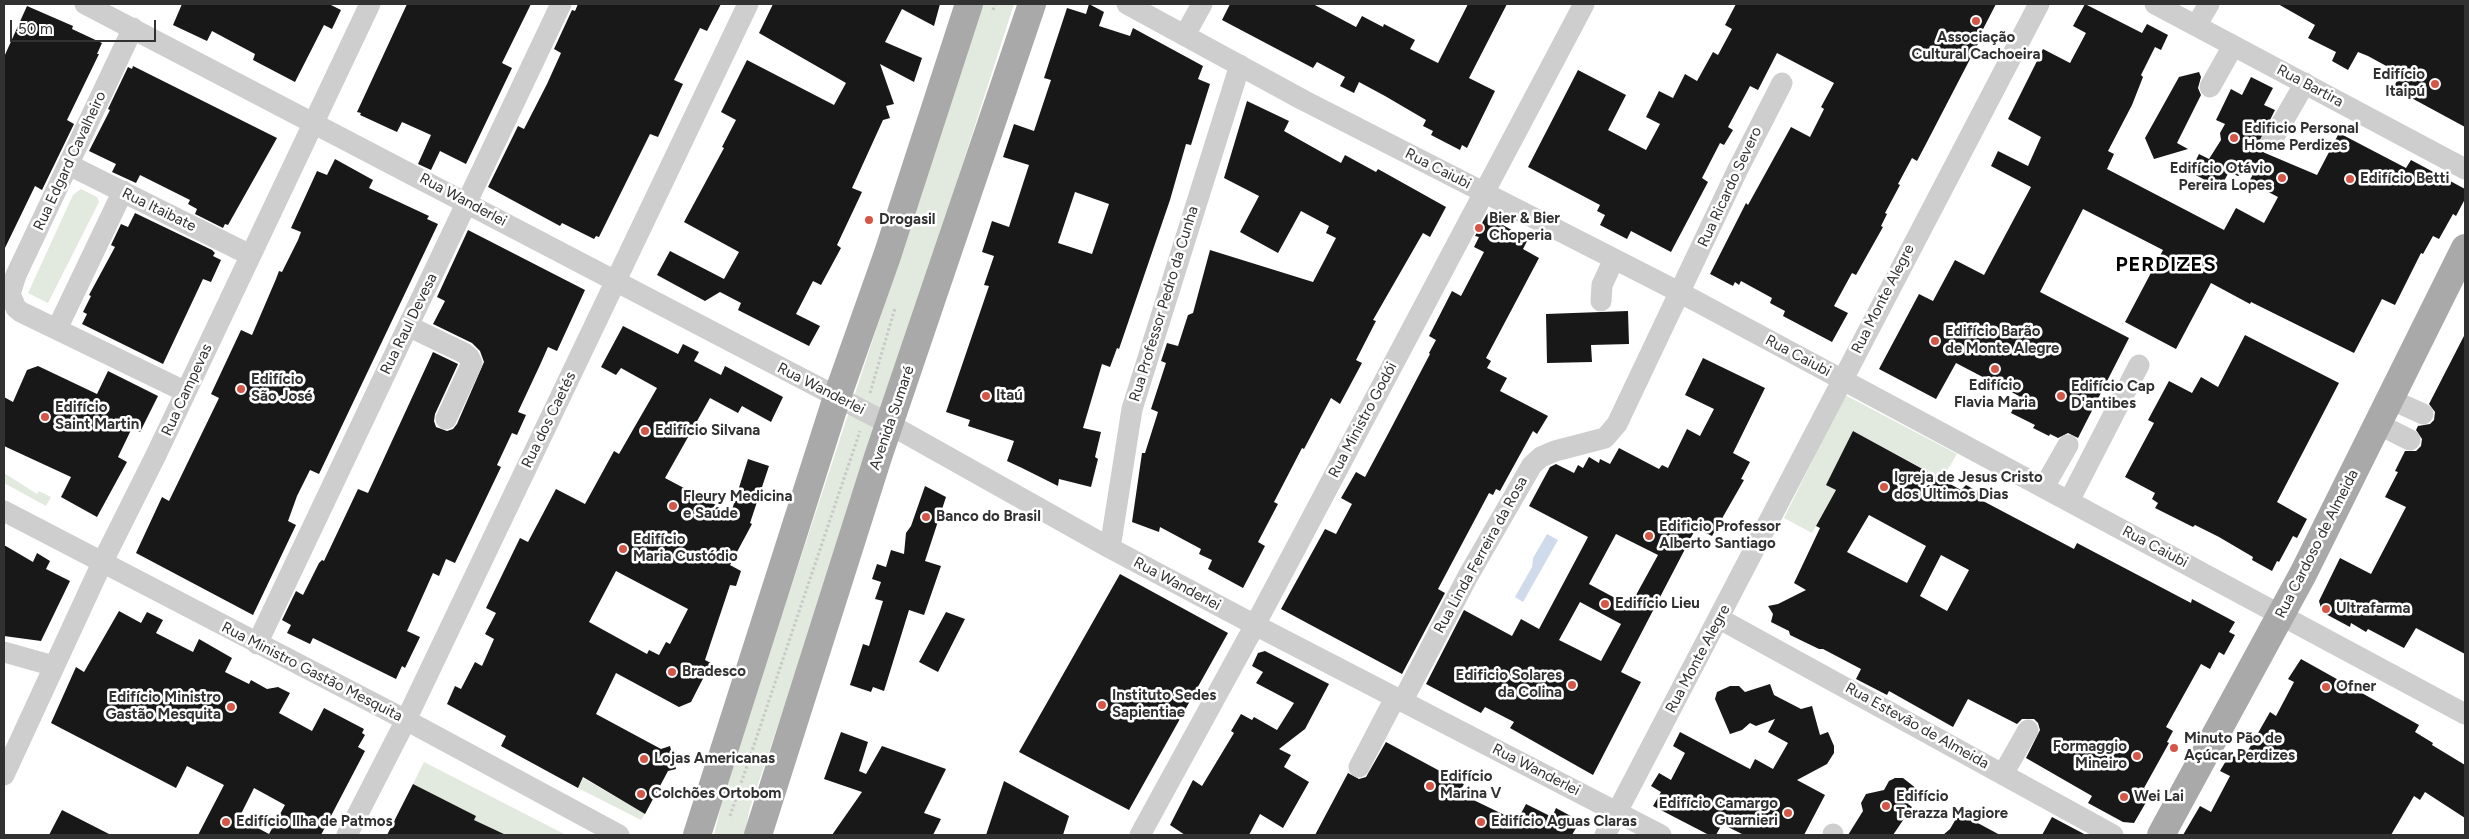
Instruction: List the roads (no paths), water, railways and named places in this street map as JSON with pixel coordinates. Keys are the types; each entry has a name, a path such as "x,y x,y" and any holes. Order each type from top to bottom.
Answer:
{"main road":[{"path":"697,835 837,397 905,202 968,4"},
{"name":"Avenida Sumaré","path":"758,835 889,424 1032,4"},
{"name":"Rua Cardoso de Almeida","path":"2160,835 2282,614 2465,248"}],"street":[{"name":"Rua Wanderlei","path":"85,4 889,424 1110,548 1255,625 1661,835"},
{"name":"Rua Campevas","path":"4,775 102,563 186,392 370,4"},
{"name":"Rua Raul Devesa","path":"257,644 561,4"},
{"name":"Rua dos Caetés","path":"347,835 406,720 748,4"},
{"name":"Rua Caiubi","path":"1127,4 1484,193 1679,292 2282,614 2465,714"},
{"path":"1185,35 1202,4"},
{"name":"Rua Ministro Godói","path":"1140,835 1255,625 1584,4"},
{"name":"Rua Monte Alegre","path":"1605,835 2039,4"},
{"name":"Rua Bartira","path":"2155,4 2465,169"},
{"path":"2196,26 2209,4"},
{"name":"Rua Edgard Cavalheiro","path":"57,329 16,308 10,294 16,275 133,28"},
{"path":"2210,87 2233,46"},
{"name":"Rua Professor Pedro da Cunha","path":"1110,548 1132,409 1240,65"},
{"name":"Rua Ricardo Severo","path":"1679,292 1740,163 1782,83"},
{"path":"2270,142 2305,83"},
{"name":"Rua Itaibate","path":"69,165 250,255"},
{"path":"122,191 57,329 186,392"},
{"path":"1601,301 1602,285 1614,259"},
{"name":"Rua Linda Ferreira da Rosa","path":"1359,767 1399,700 1524,476 1541,457 1554,451 1597,442 1611,432 1617,424 1679,292"},
{"path":"408,326 470,356 472,363 446,419"},
{"path":"2069,501 2139,365"},
{"path":"2390,399 2423,414"},
{"path":"2378,424 2410,440"},
{"path":"2044,487 2068,445"},
{"name":"Rua Ministro Gastão Mesquita","path":"4,511 406,720 619,835"},
{"name":"Rua Estevão de Almeida","path":"1720,618 2113,835"},
{"path":"4,652 54,666"},
{"path":"2003,774 2028,730"}],"water":[{"path":"1547,534 1558,540 1523,602 1515,597 1532,567 1533,558"}],"place":[{"name":"Associação Cultural Cachoeira","path":"1976,21"},
{"name":"Edifício Itaipú","path":"2435,84"},
{"name":"Edificio Personal Home Perdizes","path":"2234,138"},
{"name":"Edifício Otávio Pereira Lopes","path":"2282,178"},
{"name":"Edifício Betti","path":"2350,179"},
{"name":"Drogasil","path":"869,220"},
{"name":"Bier & Bier Choperia","path":"1479,228"},
{"name":"Edifício Barão de Monte Alegre","path":"1935,341"},
{"name":"Edifício Flavia Maria","path":"1995,369"},
{"name":"Edifício São José","path":"241,389"},
{"name":"Itaú","path":"986,396"},
{"name":"Edifício Cap D'antibes","path":"2061,396"},
{"name":"Edifício Saint Martin","path":"45,417"},
{"name":"Edifício Silvana","path":"645,431"},
{"name":"Igreja de Jesus Cristo dos Últimos Dias","path":"1884,487"},
{"name":"Fleury Medicina e Saúde","path":"673,506"},
{"name":"Banco do Brasil","path":"926,517"},
{"name":"Edificio Professor Alberto Santiago","path":"1649,536"},
{"name":"Edifício Maria Custódio","path":"623,549"},
{"name":"Edifício Lieu","path":"1605,604"},
{"name":"Ultrafarma","path":"2326,609"},
{"name":"Bradesco","path":"672,672"},
{"name":"Edificio Solares da Colina","path":"1572,685"},
{"name":"Ofner","path":"2326,687"},
{"name":"Instituto Sedes Sapientiae","path":"1102,705"},
{"name":"Edifício Ministro Gastão Mesquita","path":"231,707"},
{"name":"Minuto Pão de Açúcar Perdizes","path":"2174,748"},
{"name":"Formaggio Mineiro","path":"2137,756"},
{"name":"Lojas Americanas","path":"644,759"},
{"name":"Edifício Marina V","path":"1430,786"},
{"name":"Colchões Ortobom","path":"641,794"},
{"name":"Wei Lai","path":"2124,797"},
{"name":"Edifício Terazza Magiore","path":"1886,806"},
{"name":"Edifício Camargo Guarnieri","path":"1788,813"},
{"name":"Edifício Ilha de Patmos","path":"226,822"},
{"name":"Edifício Aguas Claras","path":"1481,822"}],"district":[{"name":"PERDIZES","path":"2166,265"}]}
